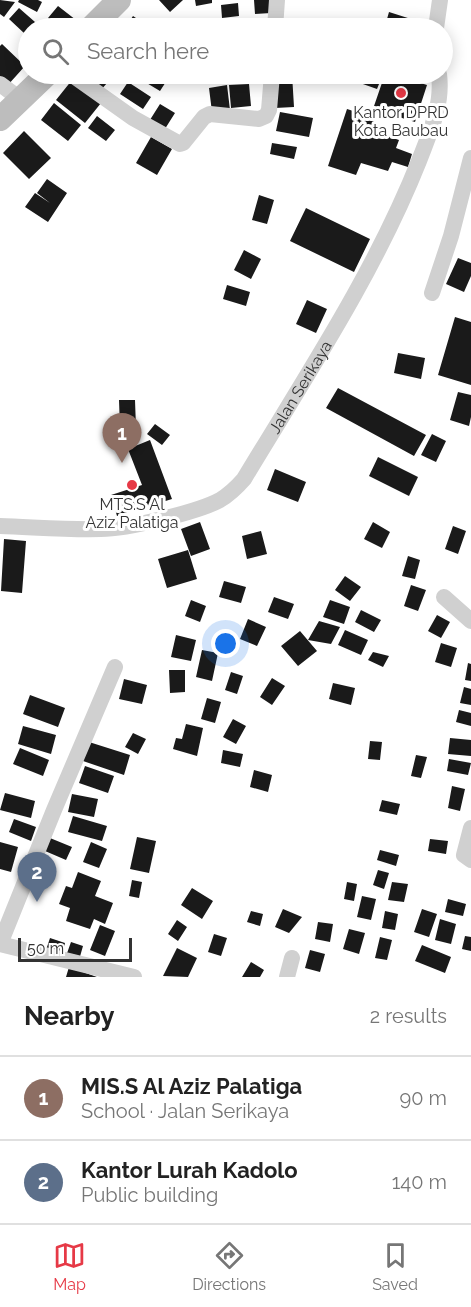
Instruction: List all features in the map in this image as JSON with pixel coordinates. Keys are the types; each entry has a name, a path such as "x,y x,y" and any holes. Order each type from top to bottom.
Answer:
{"main road":[{"path":"101,18 119,0"},
{"path":"0,119 36,84"}],"street":[{"path":"276,18 277,0"},
{"path":"437,18 440,0"},
{"path":"0,84 20,99"},
{"path":"85,84 133,118 180,144 204,117 210,114 258,119 266,116 269,110 271,84"},
{"name":"Jalan Serikaya","path":"0,526 113,528 204,507 235,490 244,479 350,303 402,203 435,120 440,102 439,84"},
{"path":"432,293 451,236 471,158"},
{"path":"444,597 471,621"},
{"path":"115,667 66,779 0,944 134,977"},
{"path":"471,828 464,855 471,860"},
{"path":"287,977 292,958"}],"building":[{"path":"0,0 15,2 4,17 0,14"},
{"path":"19,0 42,2 37,12 18,2"},
{"path":"159,0 183,0 170,12"},
{"path":"195,0 212,0 212,3 196,6"},
{"path":"254,0 271,0 271,13 255,14"},
{"path":"238,3 239,16 222,18 221,5"},
{"path":"58,6 73,18 48,18"},
{"path":"19,8 30,18 18,18 18,27 9,19"},
{"path":"389,12 408,18 387,18"},
{"path":"2,44 18,59 18,74 7,86 0,79 0,46"},
{"path":"69,84 77,84 101,103 85,123 56,100"},
{"path":"91,84 106,84 100,91"},
{"path":"127,84 131,84 151,97 143,109 120,94"},
{"path":"148,84 165,84 160,91"},
{"path":"249,84 251,106 231,108 229,85"},
{"path":"274,84 293,84 294,107 275,108"},
{"path":"363,84 379,84 377,89"},
{"path":"382,84 427,85 415,122 373,109"},
{"path":"227,85 230,110 212,112 209,88"},
{"path":"54,103 81,125 68,141 41,120"},
{"path":"160,104 175,113 163,132 148,123"},
{"path":"347,109 375,118 372,131 399,140 396,148 412,154 408,167 392,162 388,171 361,163 356,175 328,166"},
{"path":"280,112 313,118 309,137 276,131"},
{"path":"97,116 115,130 106,141 88,128"},
{"path":"24,131 51,158 29,179 3,153"},
{"path":"151,137 172,149 157,175 136,163"},
{"path":"272,143 297,147 294,159 270,154"},
{"path":"47,179 67,193 48,222 25,207 35,193 50,203 37,193"},
{"path":"259,195 274,200 267,224 252,220"},
{"path":"306,208 370,239 354,272 290,241"},
{"path":"244,250 261,259 251,279 234,270"},
{"path":"458,258 471,263 471,276 464,292 446,284"},
{"path":"227,285 250,292 246,306 223,299"},
{"path":"307,300 327,309 316,333 296,324"},
{"path":"455,317 471,322 471,385 438,375"},
{"path":"398,353 425,358 421,379 394,373"},
{"path":"338,388 426,435 414,456 326,408"},
{"path":"458,392 471,395 469,426 450,420"},
{"path":"119,400 135,400 136,428 120,428"},
{"path":"155,424 170,435 162,445 147,434"},
{"path":"137,430 139,440 125,442 124,432"},
{"path":"432,434 446,441 436,462 421,455"},
{"path":"150,440 172,499 117,516 111,495 142,485 128,449"},
{"path":"378,457 418,477 409,496 369,476"},
{"path":"275,469 306,482 298,502 267,490"},
{"path":"200,522 210,549 191,556 181,529"},
{"path":"373,522 390,532 382,548 364,539"},
{"path":"453,526 466,531 458,554 445,549"},
{"path":"261,531 267,554 247,559 242,536"},
{"path":"4,539 26,541 22,593 1,591"},
{"path":"188,550 197,579 167,588 158,559"},
{"path":"408,556 420,560 415,579 402,576"},
{"path":"345,576 361,587 350,601 335,590"},
{"path":"224,581 246,587 241,603 219,597"},
{"path":"411,585 426,590 418,611 404,606"},
{"path":"274,597 294,604 288,619 268,612"},
{"path":"191,600 206,606 200,622 185,616"},
{"path":"330,600 350,607 344,624 323,617"},
{"path":"361,610 381,620 374,632 355,622"},
{"path":"437,615 450,622 441,638 428,631"},
{"path":"248,619 266,627 257,646 240,639"},
{"path":"319,621 340,627 331,644 308,640"},
{"path":"345,630 368,640 361,655 338,645"},
{"path":"300,631 317,651 298,666 281,646"},
{"path":"176,635 196,640 191,661 171,657"},
{"path":"441,643 457,648 451,667 435,662"},
{"path":"202,650 218,653 212,681 196,677"},
{"path":"373,652 389,656 383,667 368,660"},
{"path":"468,663 471,664 471,681 465,680"},
{"path":"169,670 185,670 185,692 170,693"},
{"path":"231,672 243,676 237,694 225,690"},
{"path":"272,678 285,686 272,705 260,697"},
{"path":"124,679 147,685 142,704 119,699"},
{"path":"333,683 355,688 351,705 329,699"},
{"path":"464,687 471,689 471,705 460,703"},
{"path":"30,695 65,708 58,727 23,714"},
{"path":"207,698 221,702 215,723 201,719"},
{"path":"459,710 471,713 471,726 456,722"},
{"path":"233,719 246,726 236,744 223,737"},
{"path":"186,724 203,728 197,756 173,749 176,738 182,739"},
{"path":"23,726 56,735 51,754 18,744"},
{"path":"133,733 146,739 138,754 125,747"},
{"path":"450,738 471,740 471,756 448,754"},
{"path":"370,741 382,742 380,760 368,759"},
{"path":"89,742 130,755 124,775 83,761"},
{"path":"20,748 49,760 43,776 13,764"},
{"path":"223,750 243,754 240,767 221,763"},
{"path":"416,755 427,757 421,778 411,776"},
{"path":"449,759 471,763 468,775 447,771"},
{"path":"85,766 114,776 108,793 79,783"},
{"path":"254,770 272,775 268,792 250,787"},
{"path":"452,786 465,789 460,811 448,808"},
{"path":"5,793 35,801 31,818 0,810"},
{"path":"72,794 98,799 94,817 68,812"},
{"path":"382,800 400,804 397,815 379,811"},
{"path":"73,816 107,826 102,841 68,832"},
{"path":"14,819 36,827 31,841 9,832"},
{"path":"137,837 156,841 149,873 130,869"},
{"path":"50,838 72,847 66,860 45,851"},
{"path":"430,839 448,841 446,854 428,851"},
{"path":"0,842 18,847 11,872 0,869"},
{"path":"91,842 107,849 99,868 83,862"},
{"path":"380,850 399,855 396,866 377,860"},
{"path":"378,870 389,873 384,889 373,885"},
{"path":"78,872 101,881 95,896 113,903 105,924 94,919 90,929 66,921 70,908 59,904 66,886 72,888"},
{"path":"132,880 142,882 139,898 129,896"},
{"path":"347,882 357,884 354,901 344,899"},
{"path":"392,882 408,884 404,902 388,900"},
{"path":"192,888 213,901 202,919 181,905"},
{"path":"362,896 376,899 371,920 357,917"},
{"path":"448,899 466,904 463,916 445,912"},
{"path":"283,909 302,917 289,933 275,927"},
{"path":"422,909 437,914 429,937 414,932"},
{"path":"251,911 263,914 260,926 247,922"},
{"path":"385,911 398,914 395,930 382,928"},
{"path":"440,919 456,924 451,944 435,940"},
{"path":"177,920 187,927 178,941 168,934"},
{"path":"318,922 333,924 330,942 315,939"},
{"path":"100,925 115,931 105,956 90,950"},
{"path":"349,929 365,933 359,954 343,949"},
{"path":"214,934 227,938 221,956 208,952"},
{"path":"465,936 471,937 471,951 462,949"},
{"path":"380,937 392,940 387,960 375,958"},
{"path":"50,938 65,943 62,955 46,950"},
{"path":"71,942 83,946 79,960 66,956"},
{"path":"422,945 451,957 445,973 415,961"},
{"path":"177,948 197,958 188,977 163,976"},
{"path":"310,950 325,954 320,972 305,968"},
{"path":"251,962 264,970 260,977 242,977"},
{"path":"69,967 97,977 66,977"}],"place":[{"name":"Kantor DPRD Kota Baubau","path":"401,93"},
{"name":"MIS.S Al Aziz Palatiga","path":"122,463"},
{"name":"MTS.S Al Aziz Palatiga","path":"132,485"},
{"name":"Kantor Lurah Kadolo","path":"37,902"}]}
